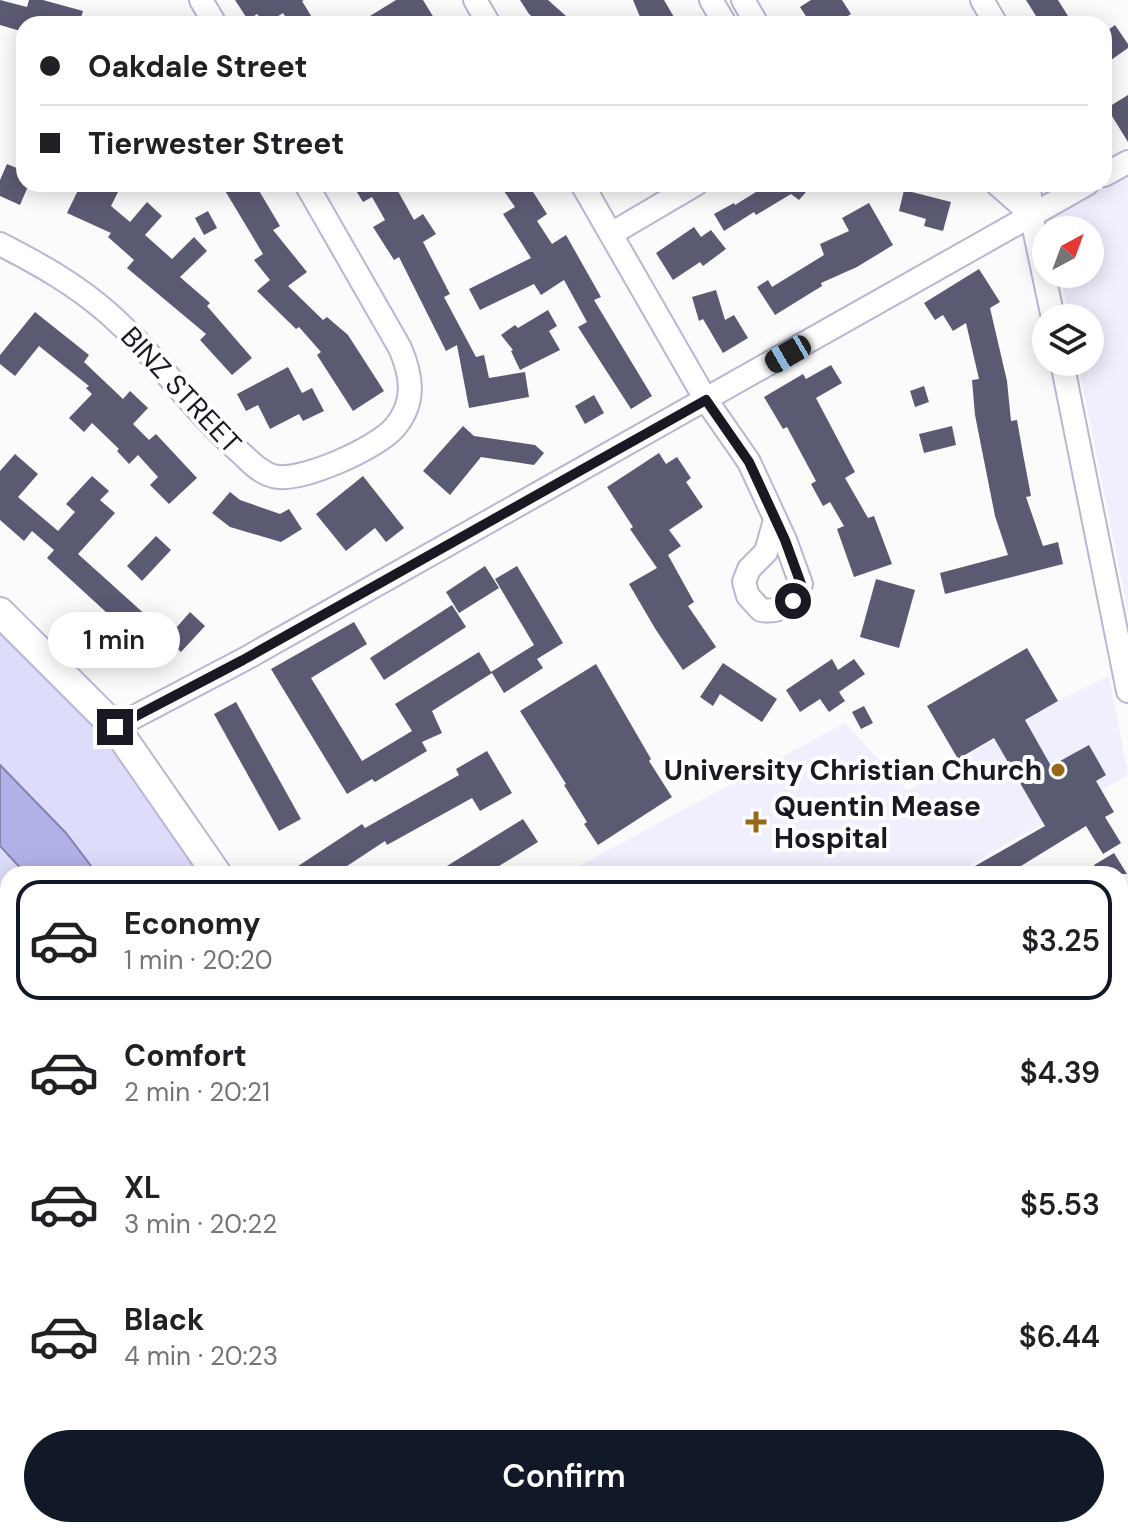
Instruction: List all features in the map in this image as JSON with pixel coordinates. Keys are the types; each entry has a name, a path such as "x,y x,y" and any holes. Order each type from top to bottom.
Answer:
{"main road":[{"path":"0,612 115,727 211,866"}],"street":[{"name":"BINZ STREET","path":"0,244 51,270 110,314 229,443 257,468 273,477 291,476 316,470 374,443 395,428 411,397 407,364 310,192"},
{"path":"587,192 706,400 749,462 775,520"},
{"path":"611,234 682,192"},
{"path":"1006,192 1031,214"},
{"path":"1028,192 1050,304"},
{"path":"115,727 243,660 1072,192"},
{"path":"1065,376 1128,691"}],"shaded area":[{"path":"1128,168 1128,612 1081,376 1104,376 1104,304 1066,304 1064,288 1104,288 1104,216 1049,216 1048,211 1083,192 1112,192 1112,177"},
{"path":"0,631 79,707 134,774 198,866 0,866"},
{"path":"1109,676 1128,775 968,866 579,866 845,723 908,791 1058,701"}],"water":[{"path":"0,765 66,833 91,866 19,866 0,846"}],"building":[{"path":"0,0 27,7 29,0 43,0 83,11 81,16 16,16 16,30 0,25"},
{"path":"235,0 304,0 311,16 285,16 283,13 278,16 245,16"},
{"path":"396,0 423,0 433,16 370,16"},
{"path":"520,0 548,0 566,16 531,16"},
{"path":"633,0 664,0 673,16 640,16"},
{"path":"811,0 842,0 851,14 806,16 800,7"},
{"path":"1026,0 1058,0 1068,16 1036,16"},
{"path":"1115,25 1128,48 1112,59 1112,27"},
{"path":"1128,95 1128,142 1112,116 1112,105"},
{"path":"7,164 16,168 16,192 26,192 20,205 0,196 0,180"},
{"path":"77,192 118,192 111,206 130,222 147,202 162,216 145,235 172,259 194,237 207,251 180,277 210,303 207,306 252,358 232,375 200,340 206,334 127,268 134,260 108,237 111,233 67,213"},
{"path":"226,192 260,192 280,226 273,230 307,272 288,286 323,320 327,317 348,335 384,391 353,411 317,355 321,352 299,327 296,329 257,291 270,280 254,260 263,254"},
{"path":"357,192 398,192 414,220 423,214 436,234 423,242 450,294 444,297 476,357 484,355 489,378 525,372 529,397 469,408 457,345 446,351 399,257 394,260 373,227 385,220 372,197 363,202"},
{"path":"505,192 533,192 547,214 537,221 552,244 566,235 601,297 594,300 652,396 631,409 578,327 587,322 564,280 541,295 534,284 480,310 469,289 531,258 503,214 515,207"},
{"path":"756,192 806,192 799,200 791,194 724,231 714,214"},
{"path":"904,192 951,202 943,231 924,226 926,219 899,211"},
{"path":"869,203 893,245 857,267 821,283 822,286 775,315 757,287 768,280 772,287 824,255 820,244 849,231 842,218"},
{"path":"208,211 217,228 204,235 195,218"},
{"path":"694,227 701,237 711,230 726,249 703,266 700,262 673,280 656,253"},
{"path":"979,269 1000,302 990,308 1007,381 1011,421 1017,420 1031,496 1026,497 1043,546 1058,542 1063,564 945,594 940,573 1008,555 995,516 975,415 972,380 979,379 966,323 953,331 943,315 935,320 924,303"},
{"path":"716,290 725,320 734,315 748,338 723,353 703,319 699,321 692,297"},
{"path":"548,310 557,326 549,331 560,350 520,370 513,350 501,335"},
{"path":"35,312 89,355 84,362 123,399 130,391 148,408 133,424 149,440 156,434 197,478 169,504 150,485 158,477 138,455 129,464 117,451 119,449 92,423 84,432 69,418 92,394 86,388 89,386 39,346 15,376 0,364 0,355"},
{"path":"831,365 842,383 816,398 855,472 845,478 868,518 874,516 892,564 854,577 837,529 844,526 830,502 823,506 811,484 816,481 787,427 783,429 764,397 803,374 806,379"},
{"path":"288,367 302,393 312,388 324,411 303,421 299,414 270,429 258,405 246,411 237,394"},
{"path":"924,386 929,402 915,407 910,391"},
{"path":"594,395 604,413 585,424 575,406"},
{"path":"463,426 474,436 535,445 544,453 534,465 481,457 450,495 423,471"},
{"path":"952,426 956,445 924,453 919,434"},
{"path":"659,453 666,464 677,457 691,478 686,482 703,507 669,530 681,546 668,555 694,602 688,606 716,647 683,670 629,584 657,568 630,529 633,527 607,487"},
{"path":"15,454 38,474 18,497 58,531 75,512 66,504 92,476 109,491 100,500 115,513 78,554 169,636 190,612 205,626 181,652 168,640 154,656 47,558 54,550 32,531 24,541 0,520 0,471"},
{"path":"363,476 404,528 386,542 375,528 346,551 316,514"},
{"path":"230,492 240,500 280,514 289,509 302,529 281,542 230,527 212,513"},
{"path":"156,536 171,550 142,581 127,566"},
{"path":"485,566 499,588 459,613 446,592"},
{"path":"517,566 563,643 537,659 543,668 504,693 492,673 432,711 442,733 422,742 427,751 375,782 372,779 347,794 271,669 354,622 367,644 311,678 362,761 412,731 395,704 479,652 491,672 534,645 495,579"},
{"path":"876,579 915,590 899,648 860,637"},
{"path":"452,605 466,627 384,680 370,658"},
{"path":"1027,648 1058,701 1025,720 1051,766 1089,745 1106,775 1096,781 1114,812 1105,817 1121,843 1103,854 1086,826 1021,866 975,866 1045,826 994,738 958,759 927,706"},
{"path":"832,659 838,670 854,659 865,674 839,692 845,701 829,712 820,699 800,712 786,690"},
{"path":"723,663 777,699 762,722 720,694 713,706 700,697"},
{"path":"596,664 672,797 598,845 584,824 587,822 566,784 520,711"},
{"path":"236,702 301,819 279,831 214,714"},
{"path":"864,706 873,723 861,729 852,712"},
{"path":"487,751 512,793 480,811 472,798 387,845 385,841 347,866 298,866 362,824 365,828 459,775 456,769"},
{"path":"523,819 538,842 499,866 447,866"},
{"path":"1114,853 1122,866 1095,866"}],"place":[{"name":"University Christian Church","path":"1058,770"},
{"name":"Quentin Mease Hospital","path":"756,822"}],"route":[{"path":"115,727 243,660 706,400 749,462 785,540 801,584 793,601"}]}
